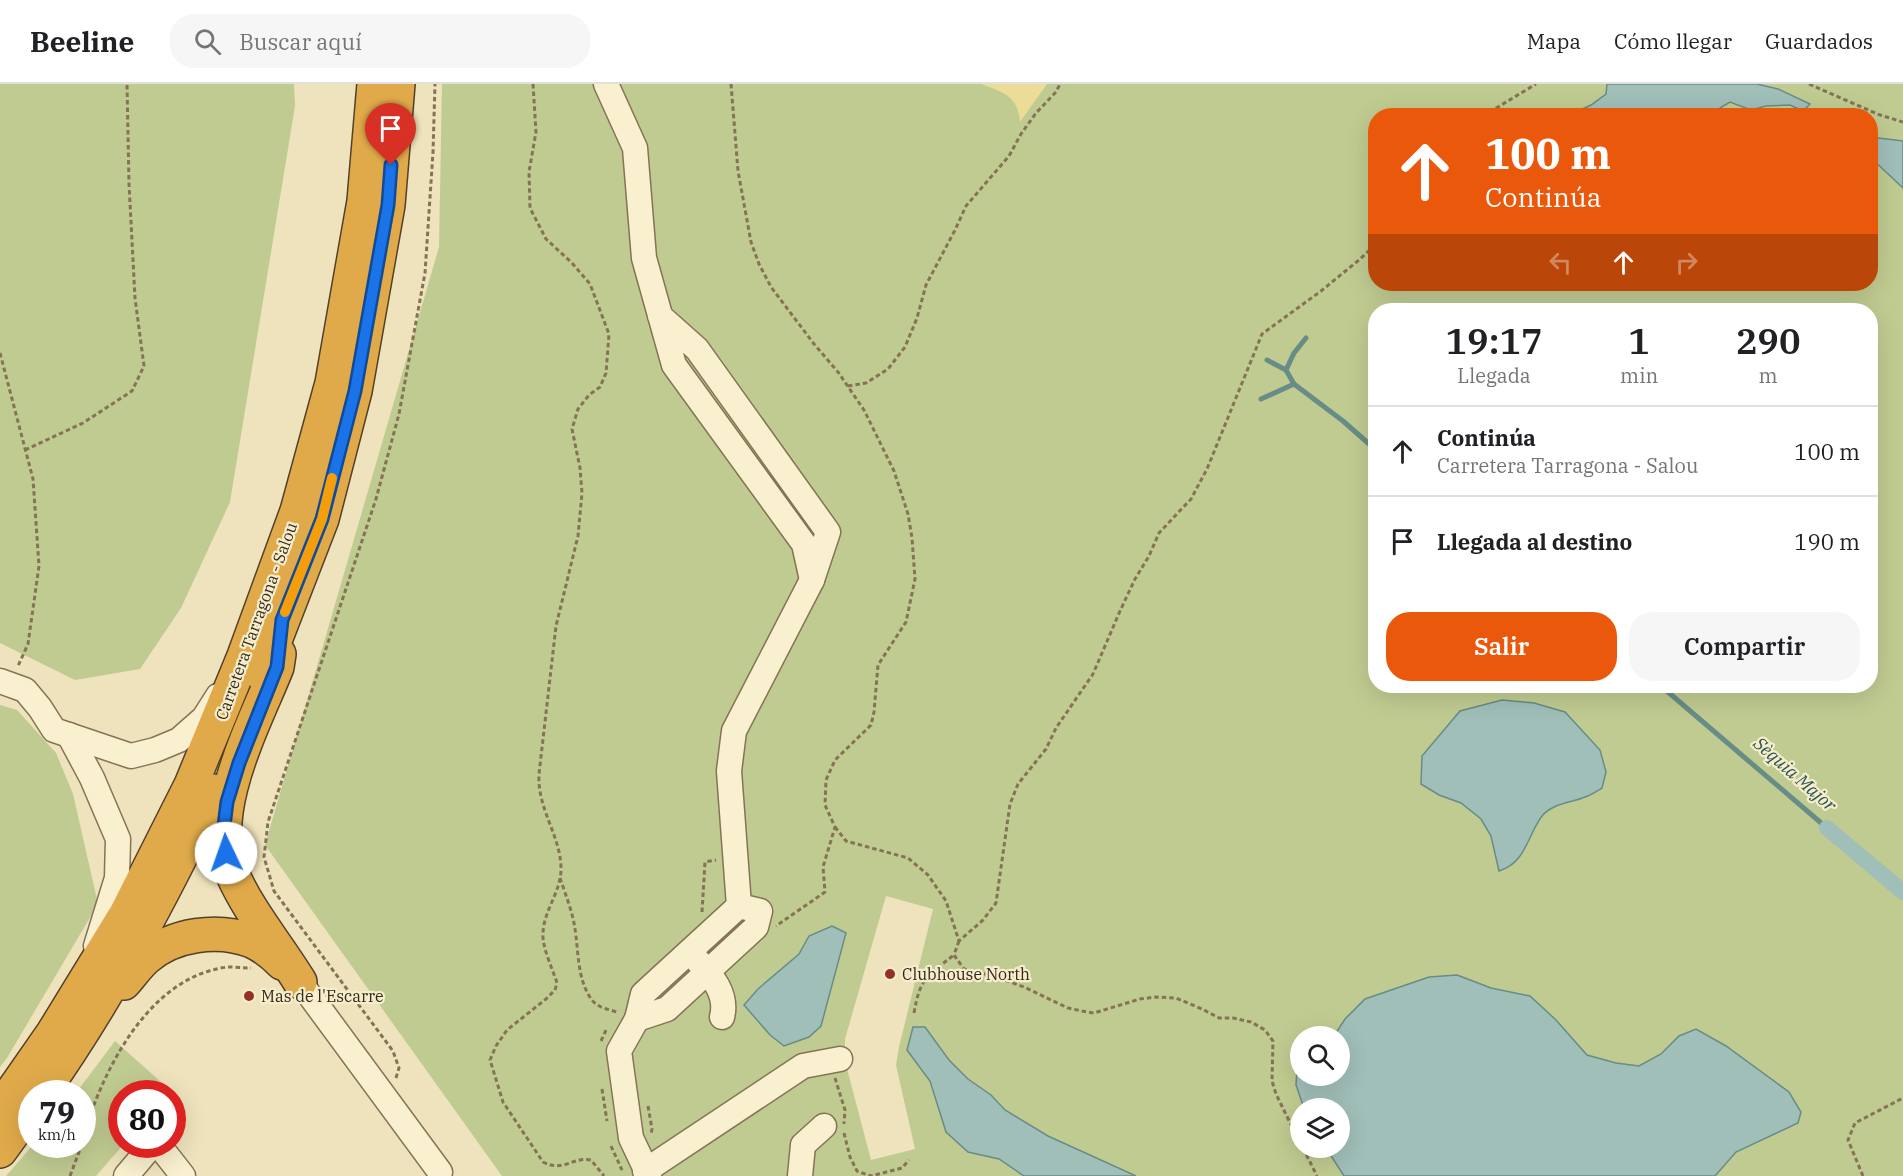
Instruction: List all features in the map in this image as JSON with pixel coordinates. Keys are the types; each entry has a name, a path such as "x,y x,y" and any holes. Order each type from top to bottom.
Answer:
{"highway":[{"name":"Carretera Tarragona - Salou","path":"0,1109 53,1033 126,914 191,785 244,656 297,511 332,383 364,201 374,84"},
{"name":"Carretera Tarragona - Salou","path":"51,1080 75,1045 177,866 218,782 322,519 355,391 388,205 398,84"},
{"path":"282,620 277,667 239,763 227,802 224,838 232,872 243,894 300,982"},
{"path":"75,1045 146,958 173,941 204,935 235,936 268,950 300,982"},
{"path":"0,1151 18,1126"}],"street":[{"path":"606,84 635,148 644,258 674,365 804,544 812,580"},
{"path":"660,316 697,349 828,532"},
{"path":"804,544 828,532"},
{"path":"739,906 729,771 734,730 812,580 828,532"},
{"path":"5,683 25,690 54,730 131,756 155,750 179,740 204,718 244,656"},
{"path":"69,735 92,778 118,838 117,878 84,982"},
{"path":"739,906 643,994 627,1015 619,1051 630,1138 649,1170 803,1066 840,1059"},
{"path":"627,1015 667,1009 756,927 760,911 739,906"},
{"path":"690,952 717,983 725,1007 722,1017"},
{"path":"300,982 443,1175"},
{"path":"765,1110 771,1103 807,1081 813,1064"},
{"path":"800,1176 803,1145 824,1126"},
{"path":"126,1176 141,1158"},
{"path":"169,1158 183,1176"}],"path":[{"path":"25,450 83,423 132,391 144,366 135,298 127,84"},
{"path":"382,1091 396,1079 399,1068 393,1051 274,891 264,857 268,822 376,499 399,414 424,273 433,152 435,84"},
{"path":"533,84 536,132 529,172 530,208 546,239 572,263 590,284 609,334 606,373 600,387 589,395 578,409 572,429 580,468 582,493 578,536 556,626 539,774 544,812 553,835 561,868 557,890 542,935 557,982 555,990 546,999 507,1030 490,1060 503,1102 543,1162 550,1166 561,1166 583,1158 591,1160 604,1176"},
{"path":"848,386 866,383 888,369 905,347 917,318 926,285 966,206 1009,156 1021,134 1060,84"},
{"path":"1496,108 1536,84"},
{"path":"1809,84 1864,108"},
{"path":"1878,114 1903,122"},
{"path":"914,1013 918,992 927,976 954,956 959,941 983,920 996,903 1010,804 1018,784 1046,749 1056,728 1093,674 1120,611 1159,533 1191,499 1207,469 1262,334 1321,291 1368,251"},
{"path":"0,353 33,479 39,566 28,644 5,683"},
{"path":"835,827 846,841 908,858 928,875 946,902 959,941"},
{"path":"560,876 574,923 578,959 584,984 592,1000 598,1006 627,1015"},
{"path":"954,956 964,969 1024,987 1068,1008 1094,1013 1140,999 1176,998 1219,1018 1251,1022 1265,1030 1273,1041 1272,1081 1290,1123"},
{"path":"96,1100 129,1037 154,1004 180,985 227,967 261,971"},
{"path":"840,1059 834,1072 845,1110 844,1138 857,1171 871,1176 902,1168 909,1160"},
{"path":"647,1097 652,1129 649,1170"},
{"path":"1863,1176 1848,1140 1855,1123 1903,1098"},
{"path":"70,1176 77,1158"},
{"path":"1308,1158 1317,1176"}],"green space":[{"path":"0,84 294,84 295,106 230,502 181,608 140,669 75,680 0,643"},
{"path":"442,84 1903,84 1903,1176 502,1176 265,845 439,247","holes":["886,896 933,909 896,1065 915,1149 871,1160 845,1061 845,1039"]},
{"path":"0,705 17,710 56,753 73,794 98,904 0,1067"},
{"path":"115,1041 159,1080 108,1080 108,1158 112,1158 96,1176 6,1176 22,1158 96,1158 96,1080 86,1080"}],"sand":[{"path":"981,84 1047,84 1020,122 1016,106 1008,96"}],"water":[{"path":"1607,84 1757,84 1778,89 1810,104 1806,108 1790,105 1746,108 1730,102 1720,108 1584,108 1606,94"},
{"path":"1878,138 1903,141 1903,188 1878,165"},
{"path":"1502,700 1534,703 1565,712 1600,750 1606,772 1602,788 1546,812 1521,855 1515,862 1499,871 1491,836 1481,819 1461,803 1439,795 1421,784 1422,756 1460,711"},
{"path":"832,926 846,933 821,1026 809,1037 784,1046 770,1035 744,1005 758,989 799,954 809,936"},
{"path":"1457,975 1491,988 1530,996 1556,1020 1587,1055 1616,1063 1639,1066 1661,1054 1679,1036 1696,1029 1726,1046 1789,1092 1801,1112 1798,1123 1736,1152 1715,1176 1344,1176 1332,1158 1350,1158 1350,1098 1301,1098 1296,1086 1350,1086 1350,1026 1340,1026 1345,1019 1365,999 1429,977"},
{"path":"913,1027 925,1027 949,1060 968,1079 991,1095 1005,1110 1048,1136 1136,1176 1024,1176 999,1159 968,1152 946,1132 930,1081 907,1050"}],"waterway":[{"name":"Sèquia Major","path":"1306,338 1294,353 1286,370 1294,384 1368,443"},
{"name":"Sèquia Major","path":"1267,360 1286,370"},
{"name":"Sèquia Major","path":"1261,399 1294,384"},
{"name":"Sèquia Major","path":"1669,693 1827,828"},
{"name":"Sèquia Major","path":"1827,828 1903,892"}],"slow traffic":[{"path":"285,612 322,519 332,478"}],"place":[{"name":"Clubhouse North","path":"890,974"},
{"name":"Mas de l'Escarre","path":"249,996"}],"route":[{"path":"226,853 224,826 227,802 239,763 277,667 282,620 322,519 355,391 388,205 391,165"}]}
